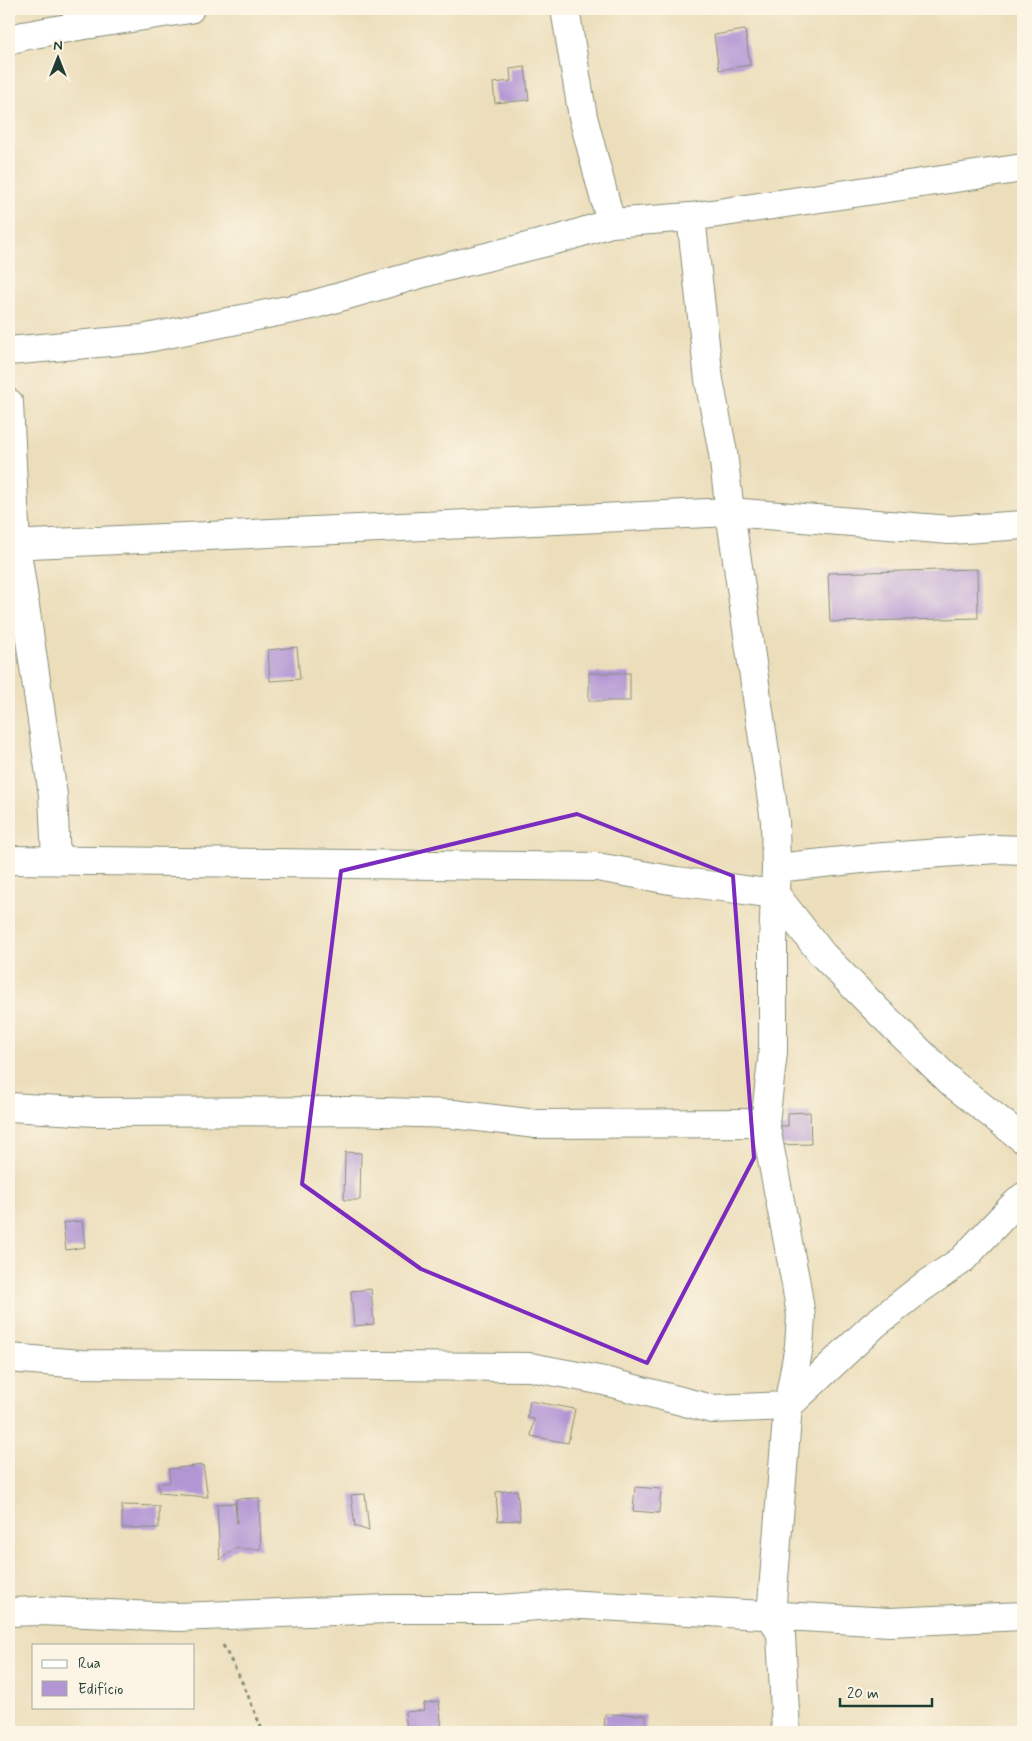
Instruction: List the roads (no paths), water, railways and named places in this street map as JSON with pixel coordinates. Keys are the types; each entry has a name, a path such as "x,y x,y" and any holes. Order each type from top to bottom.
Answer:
{"street":[{"path":"9,40 79,26 190,9"},
{"path":"565,9 583,118 611,223"},
{"path":"9,351 142,339 312,305 434,270 564,238 611,223 691,217 1023,168"},
{"path":"691,217 709,380 723,453 775,821 776,881 773,1052 765,1123 801,1316 800,1346 788,1406 771,1615 781,1634 786,1732"},
{"path":"9,403 12,545 53,795 56,860"},
{"path":"12,545 730,512 950,530 1023,525"},
{"path":"9,860 597,867 676,881 776,881 871,858 997,849 1023,850"},
{"path":"776,881 822,954 953,1084 1023,1139"},
{"path":"9,1107 95,1112 348,1111 453,1114 536,1124 765,1123"},
{"path":"9,1358 81,1364 530,1367 604,1381 712,1410 788,1406 874,1325 962,1260 1023,1197"},
{"path":"9,1612 40,1611 178,1617 389,1609 499,1609 566,1604 890,1622 1023,1616"}]}
